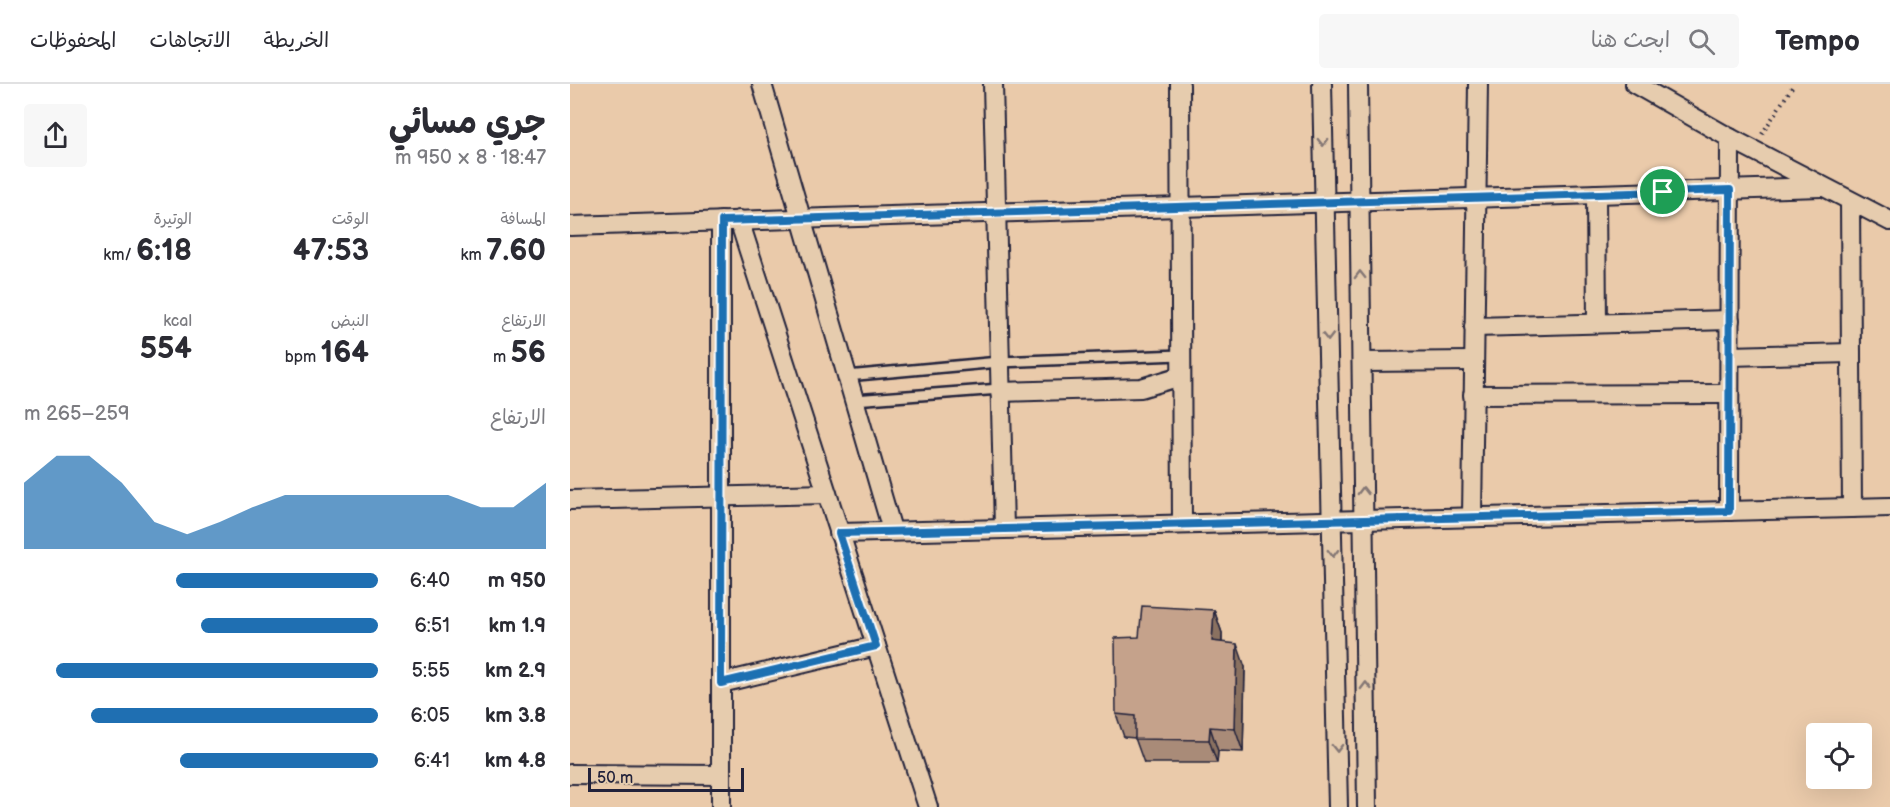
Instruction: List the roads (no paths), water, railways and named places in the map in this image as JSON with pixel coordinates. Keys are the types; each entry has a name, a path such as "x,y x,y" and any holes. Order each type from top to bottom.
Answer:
{"street":[{"path":"762,84 892,530"},
{"path":"993,84 1004,528"},
{"path":"1180,84 1182,523"},
{"path":"1322,84 1338,807"},
{"path":"1358,84 1367,807"},
{"path":"1472,517 1478,84"},
{"path":"1635,84 1730,138 1890,221"},
{"path":"1729,511 1730,138"},
{"path":"570,226 1822,187"},
{"path":"1596,194 1597,323"},
{"path":"1850,201 1852,508"},
{"path":"730,221 827,494 928,807"},
{"path":"720,807 721,498 730,221"},
{"path":"1474,327 1730,320"},
{"path":"1730,356 1851,353"},
{"path":"1362,362 1474,361"},
{"path":"1000,391 1141,388 1181,376"},
{"path":"1473,395 1729,394"},
{"path":"570,500 827,494"},
{"path":"839,533 1890,507"},
{"path":"721,683 876,646"},
{"path":"570,774 721,775"}],"lane":[{"path":"847,376 999,362 1181,355"},
{"path":"854,400 1000,391"}]}
